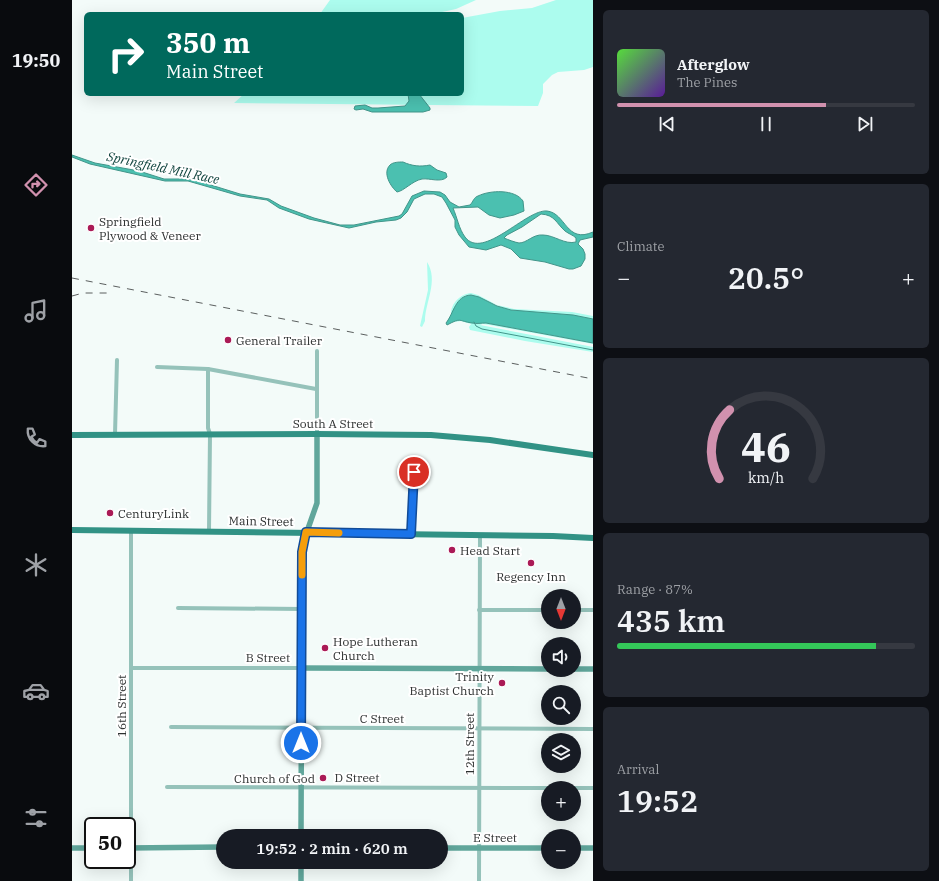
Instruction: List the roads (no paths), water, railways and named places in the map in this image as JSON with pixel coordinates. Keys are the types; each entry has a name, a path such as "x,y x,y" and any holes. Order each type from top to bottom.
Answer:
{"main road":[{"name":"South A Street","path":"72,435 431,435 593,455"},
{"name":"Main Street","path":"72,530 306,532 557,536 593,538"}],"street":[{"path":"301,829 302,552 306,532 317,502 317,351"},
{"path":"115,434 117,360"},
{"path":"157,367 208,369 316,389"},
{"path":"208,369 208,420 210,434 209,531"},
{"path":"411,534 414,463"},
{"name":"16th Street","path":"129,817 132,530"},
{"name":"12th Street","path":"479,881 480,535"},
{"path":"178,608 302,609"},
{"path":"479,610 541,610"},
{"path":"581,610 593,610"},
{"name":"B Street","path":"131,668 541,669"},
{"path":"581,669 593,669"},
{"name":"C Street","path":"171,727 593,729"},
{"name":"D Street","path":"167,787 541,788"},
{"path":"581,788 593,788"},
{"path":"136,848 216,847"},
{"path":"72,848 84,848"},
{"name":"E Street","path":"448,848 541,848"},
{"path":"581,848 593,848"},
{"name":"16th Street","path":"130,869 131,881"},
{"path":"301,869 301,881"}],"waterway":[{"path":"474,322 476,326 482,329 593,350"}],"railway":[{"path":"72,278 593,379"},
{"path":"72,296 83,293 113,293"}],"place":[{"name":"Springfield Plywood & Veneer","path":"91,228"},
{"name":"General Trailer","path":"228,340"},
{"name":"CenturyLink","path":"110,513"},
{"name":"Head Start","path":"452,550"},
{"name":"Regency Inn","path":"531,563"},
{"name":"Hope Lutheran Church","path":"325,648"},
{"name":"Trinity Baptist Church","path":"502,683"},
{"name":"Church of God","path":"323,778"}],"water label":[{"name":"Springfield Mill Race","path":"163,168"}]}
